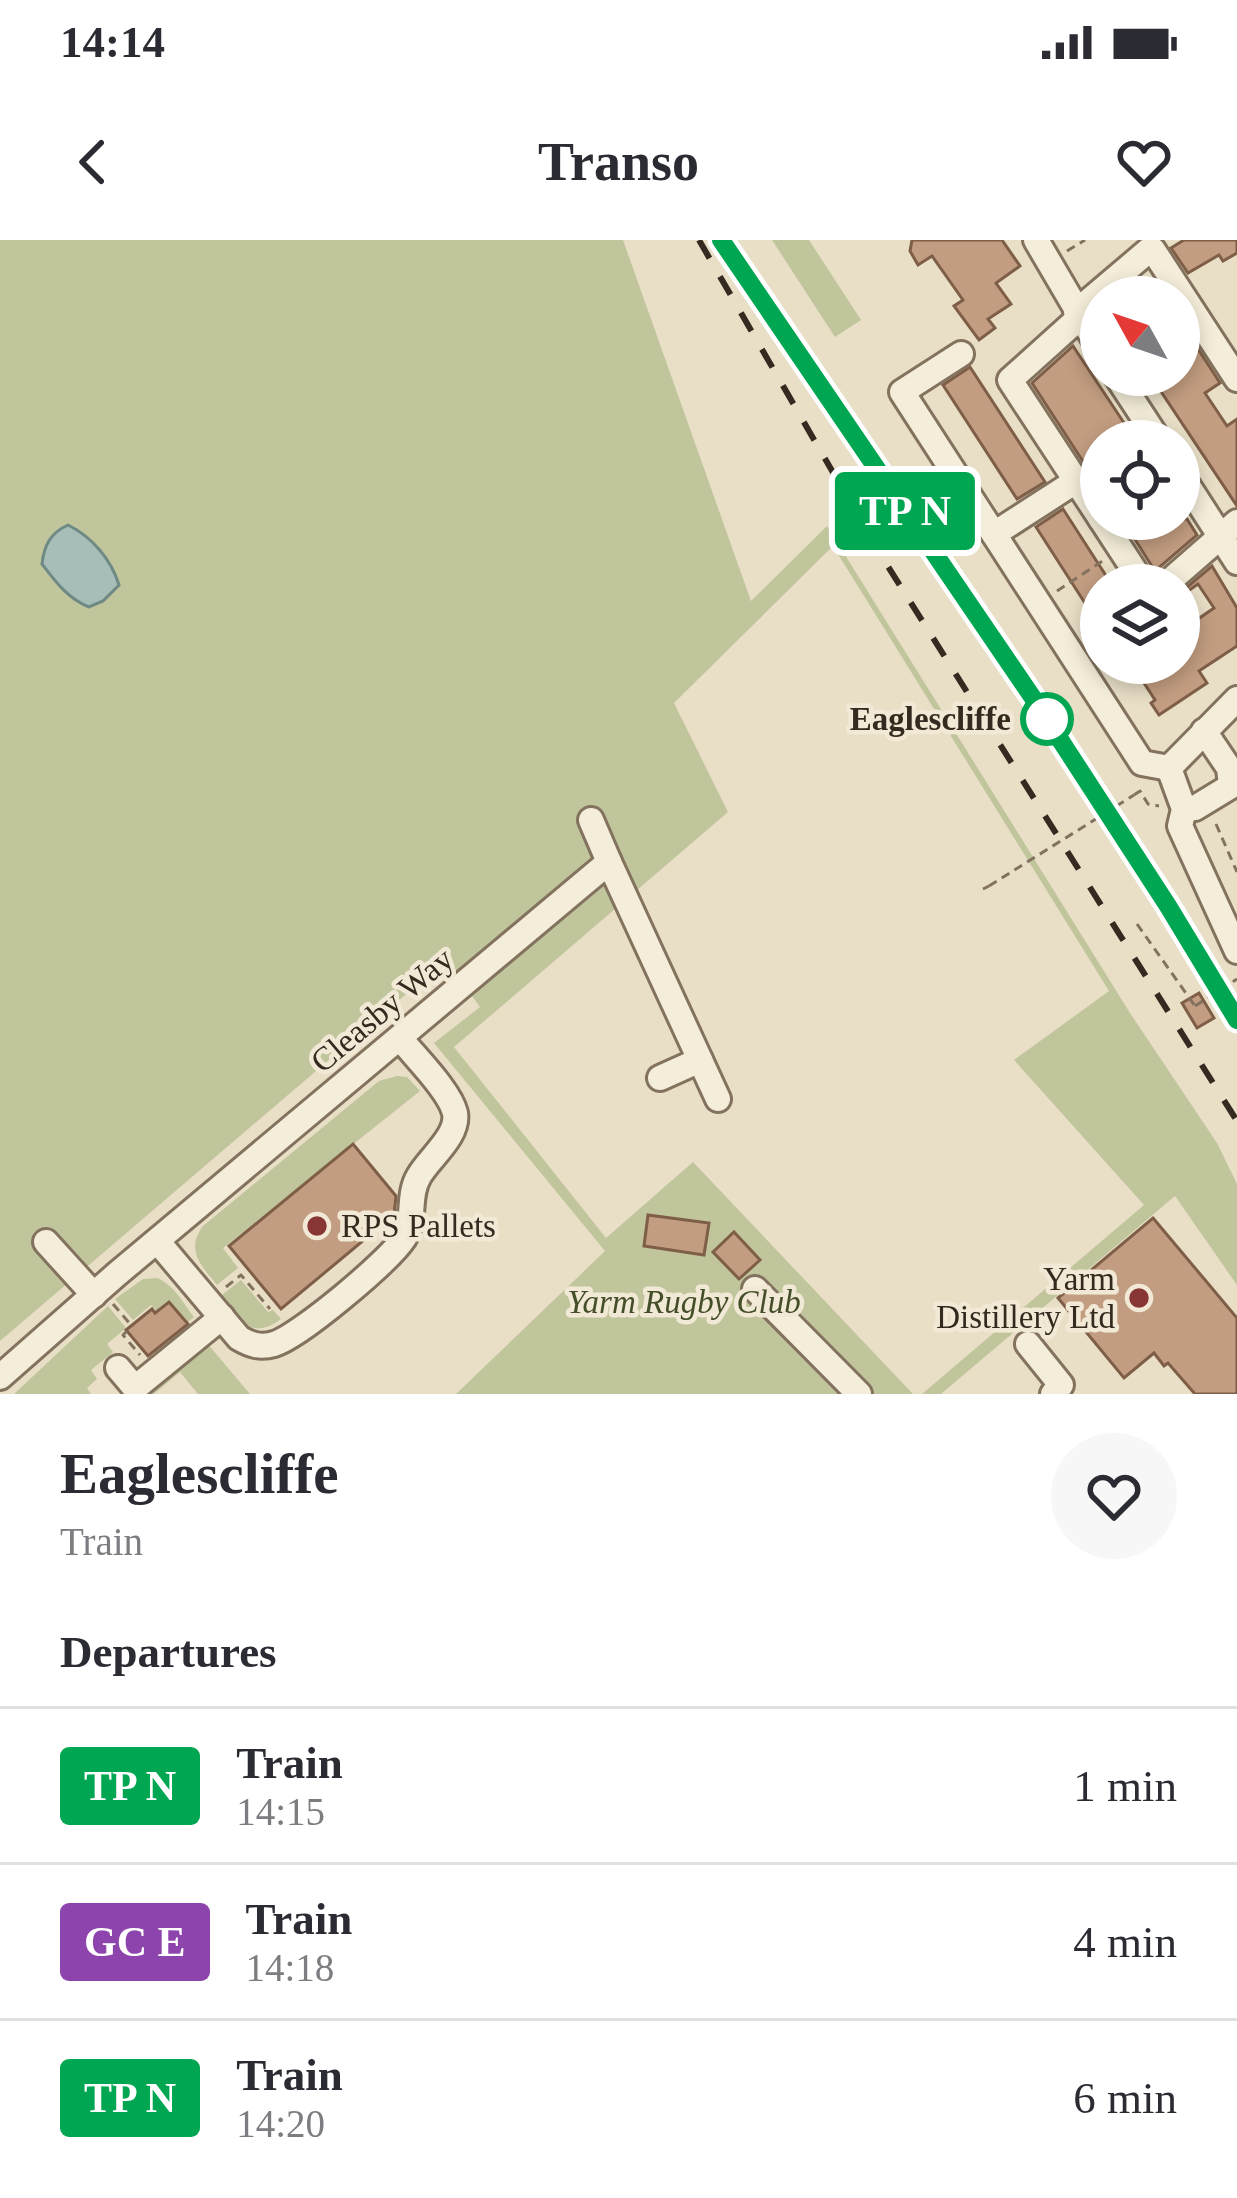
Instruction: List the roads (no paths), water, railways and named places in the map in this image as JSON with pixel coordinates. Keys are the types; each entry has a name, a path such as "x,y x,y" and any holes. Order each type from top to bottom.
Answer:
{"street":[{"path":"1080,487 1010,380 1154,245 1237,379"},
{"path":"1048,252 1080,318"},
{"path":"962,354 902,392 1142,763 1168,768"},
{"path":"994,534 1076,481"},
{"path":"1200,496 1229,529 1237,562"},
{"path":"1189,564 1229,529"},
{"path":"1168,768 1237,699"},
{"path":"1184,809 1195,808 1231,786 1229,768 1204,731"},
{"path":"1168,768 1184,809 1180,826 1237,951"},
{"path":"591,820 718,1099"},
{"name":"Cleasby Way","path":"0,1378 102,1297 158,1242 609,862"},
{"path":"158,1242 239,1338 253,1346 271,1346 292,1336 387,1258 405,1237 415,1182 455,1122 455,1110 400,1038"},
{"path":"659,1078 700,1060"},
{"path":"46,1242 102,1297"},
{"path":"755,1289 859,1394"},
{"path":"118,1368 135,1388 215,1309"},
{"path":"1028,1344 1061,1385 1053,1394"}],"water":[{"path":"68,525 100,550 119,585 89,607 68,594 42,564 49,541"}],"railway":[{"path":"699,240 877,549 1237,1121"},
{"path":"721,240 1033,698 1237,1020"}],"train":[{"path":"721,240 1033,698 1237,1020"}],"place":[{"name":"Eaglescliffe","path":"1047,719"},
{"name":"RPS Pallets","path":"317,1226"},
{"name":"Yarm Distillery Ltd","path":"1139,1298"}],"park label":[{"name":"Yarm Rugby Club","path":"684,1302"}]}
